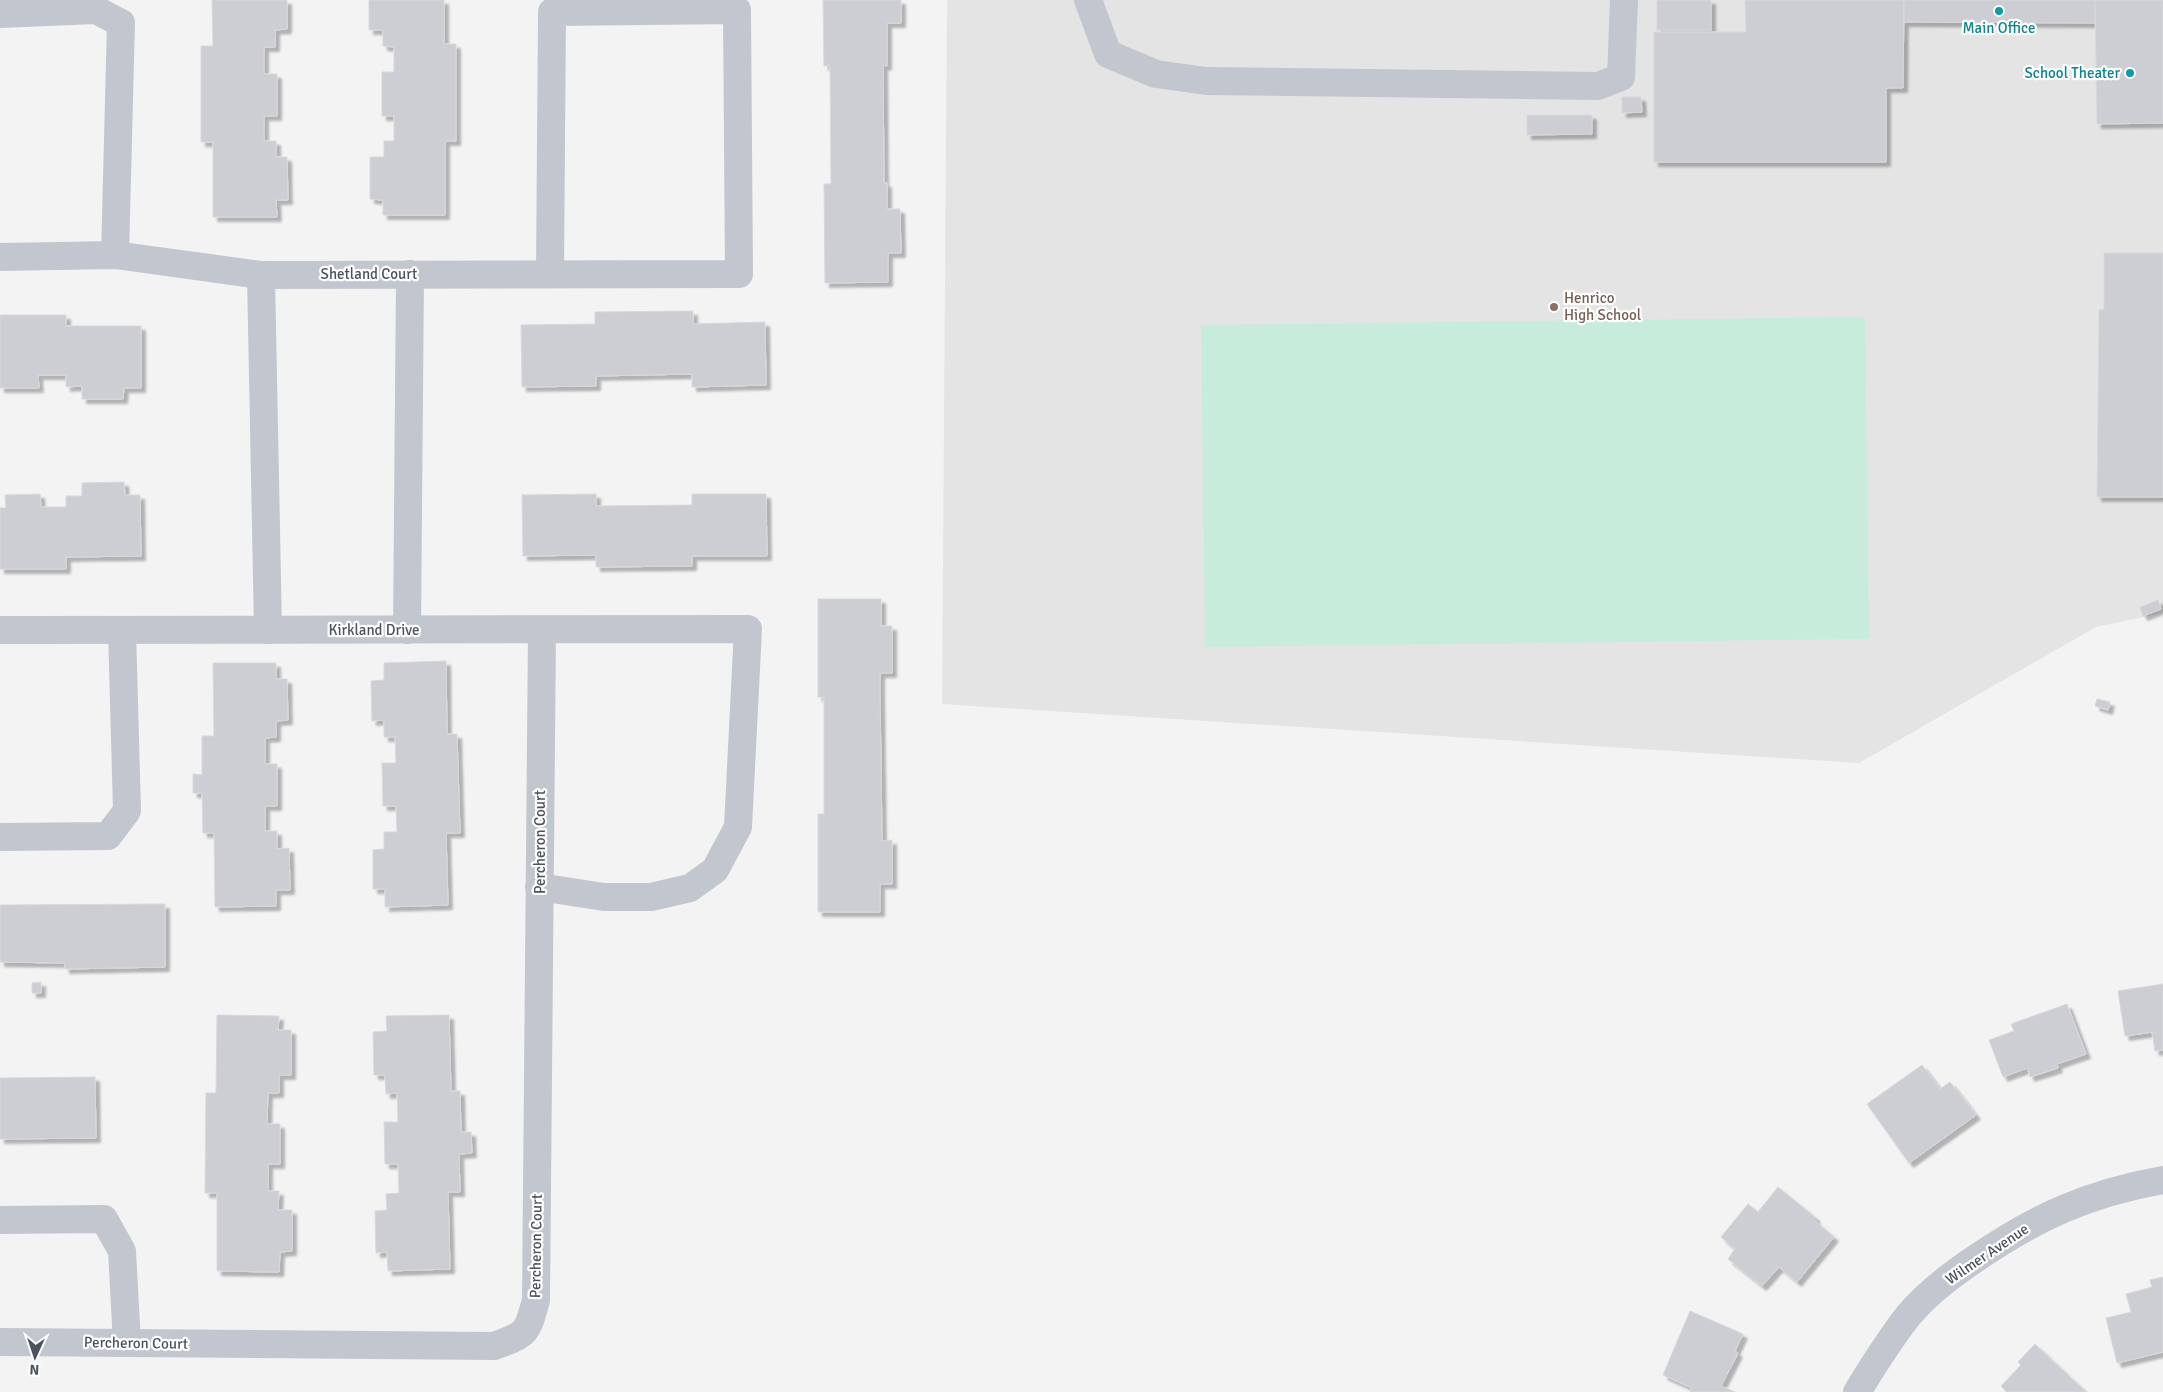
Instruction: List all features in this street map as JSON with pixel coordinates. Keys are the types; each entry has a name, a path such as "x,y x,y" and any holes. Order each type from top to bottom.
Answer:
{"street":[{"path":"1088,0 1108,54 1156,74 1206,81 1598,86 1620,77 1624,0"},
{"path":"0,14 96,10 121,23 115,255"},
{"name":"Shetland Court","path":"0,257 115,255 261,274 410,274 550,274 739,274 737,10 552,12 550,274"},
{"path":"261,274 268,630"},
{"path":"407,630 410,274"},
{"name":"Kirkland Drive","path":"0,630 748,629 738,827 715,870 690,888 651,897 604,897 540,887"},
{"path":"0,837 108,836 126,811 122,630"},
{"name":"Percheron Court","path":"0,1342 494,1346 517,1338 529,1329 536,1300 542,630"},
{"name":"Wilmer Avenue","path":"1857,1392 1875,1361 1909,1315 1949,1276 2006,1238 2058,1210 2121,1188 2163,1180"},
{"path":"0,1220 104,1219 122,1251 127,1343"}],"shaded area":[{"name":"Henrico High School","path":"947,0 2163,0 2163,613 2096,627 1859,763 942,704"}],"green space":[{"path":"1865,317 1869,639 1205,647 1201,325"}],"building":[{"path":"212,0 287,0 287,29 275,30 275,47 264,47 264,74 277,74 277,116 264,116 264,141 276,141 276,157 287,157 288,200 276,200 277,217 213,217 213,142 201,142 201,46 213,46"},
{"path":"369,0 444,0 444,44 456,44 456,141 445,141 445,215 383,215 383,200 370,199 370,157 384,157 384,141 394,141 394,116 382,116 382,72 394,72 394,47 383,46 383,30 369,30"},
{"path":"823,0 901,0 901,23 887,23 887,66 883,65 884,183 887,183 887,209 900,209 901,253 888,253 888,282 825,283 824,184 831,184 830,65 824,66"},
{"path":"1657,0 1711,0 1711,30 1657,30"},
{"path":"1745,0 1904,0 1903,88 1886,88 1886,162 1654,162 1654,32 1746,32"},
{"name":"Main Office","path":"1904,0 2095,0 2095,23 1904,22"},
{"name":"School Theater","path":"2095,0 2163,0 2163,123 2097,124"},
{"path":"1622,97 1641,97 1642,112 1622,113"},
{"path":"1527,115 1592,115 1592,134 1527,135"},
{"path":"2104,253 2163,253 2163,497 2097,497 2099,310 2104,309"},
{"path":"693,311 693,324 765,322 766,385 692,387 692,374 596,376 596,386 522,387 521,325 595,324 595,312"},
{"path":"0,315 66,315 66,326 141,326 141,388 124,388 123,399 82,399 82,386 66,387 66,375 38,375 39,388 0,388"},
{"path":"124,482 125,495 140,495 141,556 66,557 66,569 0,569 0,508 6,508 5,495 40,494 41,507 66,507 66,496 82,496 82,483"},
{"path":"596,494 596,506 692,505 692,494 766,494 767,556 692,556 692,566 596,567 596,555 523,556 522,495"},
{"path":"818,599 881,599 881,626 892,626 892,673 880,673 880,696 882,841 892,840 892,884 880,884 880,912 818,912 818,814 824,814 824,697 818,697"},
{"path":"2158,600 2161,609 2143,616 2140,607"},
{"path":"446,661 447,734 457,734 460,833 446,833 448,905 385,907 385,889 373,889 373,850 384,849 384,832 397,832 396,806 383,806 382,763 396,763 395,737 384,737 384,720 372,721 371,681 384,680 384,663"},
{"path":"213,663 276,663 276,679 287,679 288,720 276,721 276,737 265,738 265,764 277,764 277,806 265,806 265,831 277,831 277,849 289,848 290,890 276,890 276,906 215,907 214,833 203,833 202,793 193,793 193,774 202,775 202,736 214,736"},
{"path":"2097,699 2110,702 2108,710 2095,706"},
{"path":"165,904 165,967 65,969 65,963 0,962 0,905"},
{"path":"41,982 41,993 32,993 32,983"},
{"path":"2163,984 2163,1050 2155,1051 2152,1032 2125,1036 2118,991"},
{"path":"2067,1004 2086,1054 2057,1064 2058,1068 2030,1077 2027,1068 2003,1077 1989,1040 2014,1031 2011,1024"},
{"path":"217,1015 279,1016 278,1030 291,1030 291,1075 279,1075 279,1093 268,1093 267,1124 280,1124 280,1164 268,1164 268,1191 279,1191 278,1210 292,1210 292,1251 280,1252 279,1272 217,1271 217,1193 205,1193 206,1093 216,1093"},
{"path":"449,1015 451,1091 460,1091 461,1132 471,1132 472,1153 459,1154 460,1192 448,1192 450,1269 388,1271 387,1252 376,1253 375,1211 387,1210 386,1194 399,1193 398,1164 385,1164 384,1122 398,1122 397,1093 386,1094 385,1075 374,1075 373,1032 387,1031 386,1016"},
{"path":"1922,1065 1940,1089 1950,1082 1976,1115 1909,1163 1867,1104"},
{"path":"95,1077 96,1138 0,1139 0,1078"},
{"path":"1778,1187 1816,1218 1814,1220 1834,1237 1797,1282 1779,1267 1762,1286 1728,1259 1735,1249 1721,1237 1748,1204 1758,1212"},
{"path":"2163,1277 2163,1352 2117,1363 2106,1318 2131,1312 2126,1294 2152,1287 2150,1280"},
{"path":"1690,1311 1743,1334 1735,1351 1738,1353 1721,1386 1735,1392 1690,1392 1692,1388 1663,1375"},
{"path":"2035,1344 2085,1391 2007,1392 2001,1386 2021,1365 2018,1362"}],"place":[{"name":"Main Office","path":"1999,11"},
{"name":"School Theater","path":"2130,73"},
{"name":"Henrico High School","path":"1554,307"}]}
